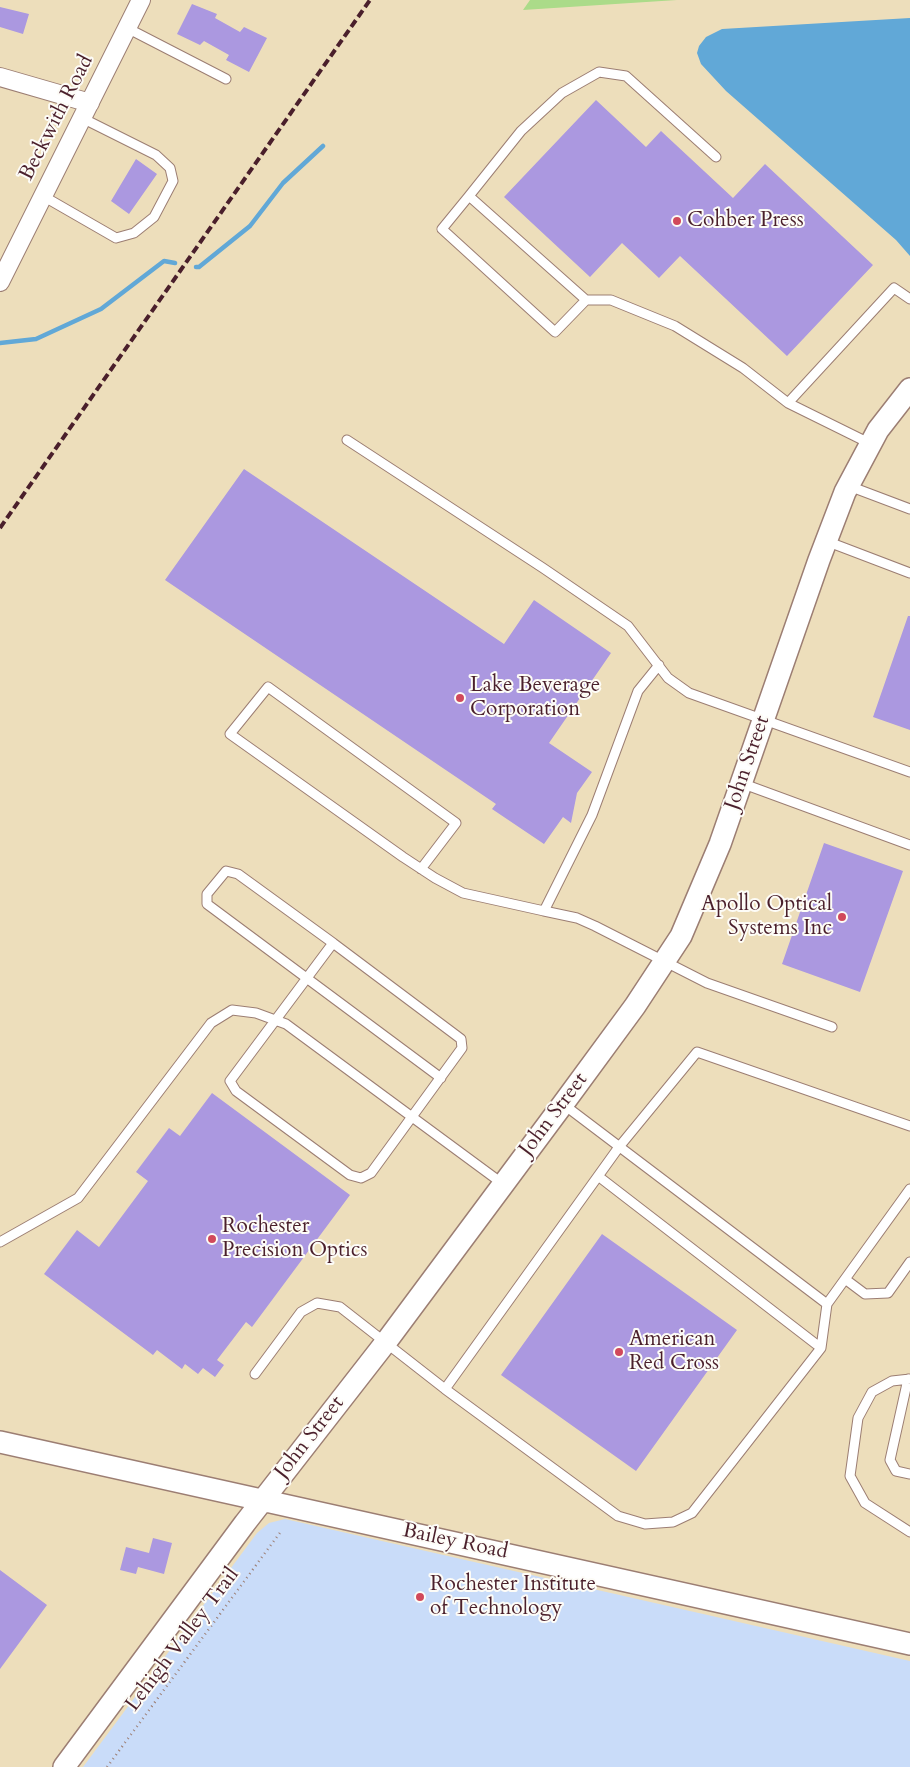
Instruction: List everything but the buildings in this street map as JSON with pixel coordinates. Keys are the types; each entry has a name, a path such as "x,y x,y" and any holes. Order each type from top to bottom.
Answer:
{"street":[{"name":"Beckwith Road","path":"0,282 141,0"},
{"path":"0,77 90,103"},
{"name":"John Street","path":"64,1767 262,1501 386,1342 504,1184 664,963 681,936 699,895 741,783 847,485 869,443 910,389"},
{"name":"Bailey Road","path":"0,1442 910,1644"}],"lane":[{"path":"127,28 226,80"},
{"path":"586,300 555,332 442,229 521,131 562,93 599,72 626,76 716,157"},
{"path":"43,196 116,238 134,233 154,217 162,203 172,181 170,168 156,155 82,118"},
{"path":"469,196 586,300 611,300 676,326 743,368 788,403 869,443"},
{"path":"788,403 894,288 910,299"},
{"path":"347,440 628,626 668,678 689,693 910,772"},
{"path":"847,485 910,508"},
{"path":"826,541 910,573"},
{"path":"544,911 592,815 638,691 659,665"},
{"path":"421,869 456,823 268,687 230,734 421,869 463,893 577,918 707,983 832,1027"},
{"path":"741,783 910,845"},
{"path":"333,943 307,978 275,1020 230,1081 236,1091 350,1175 361,1178 371,1173 441,1078 462,1048 461,1039 333,943 238,874 226,870 207,894 207,904 307,978 441,1078"},
{"path":"0,1242 78,1198 211,1023 232,1010 256,1014 286,1024 504,1184"},
{"path":"445,1389 619,1147 697,1052 910,1126"},
{"path":"563,1104 827,1304"},
{"path":"598,1176 821,1348"},
{"path":"255,1374 301,1312 317,1303 340,1307 445,1389 618,1516 645,1524 673,1522 692,1513 821,1348 827,1304 910,1189"},
{"path":"845,1279 865,1294 888,1293 910,1262"},
{"path":"910,1474 896,1471 890,1460 909,1379 892,1381 872,1392 858,1418 850,1476 865,1503 910,1532"}],"path":[{"name":"Lehigh Valley Trail","path":"107,1767 282,1530"}],"shaded area":[{"name":"Rochester Institute of Technology","path":"285,1519 910,1661 910,1767 83,1767 257,1533 269,1523"}],"green space":[{"path":"530,0 677,0 523,10"}],"water":[{"path":"910,18 910,256 896,240 726,91 701,64 697,53 699,46 706,37 722,29"}],"waterway":[{"path":"196,267 199,267 250,226 283,183 323,146"},
{"path":"0,343 36,339 101,309 164,261 175,263"}],"railway":[{"path":"0,528 370,0"}],"place":[{"name":"Cohber Press","path":"677,221"},
{"name":"Lake Beverage Corporation","path":"460,698"},
{"name":"Apollo Optical Systems Inc","path":"842,917"},
{"name":"Rochester Precision Optics","path":"212,1239"},
{"name":"American Red Cross","path":"619,1352"},
{"name":"Rochester Institute of Technology","path":"420,1597"}]}
